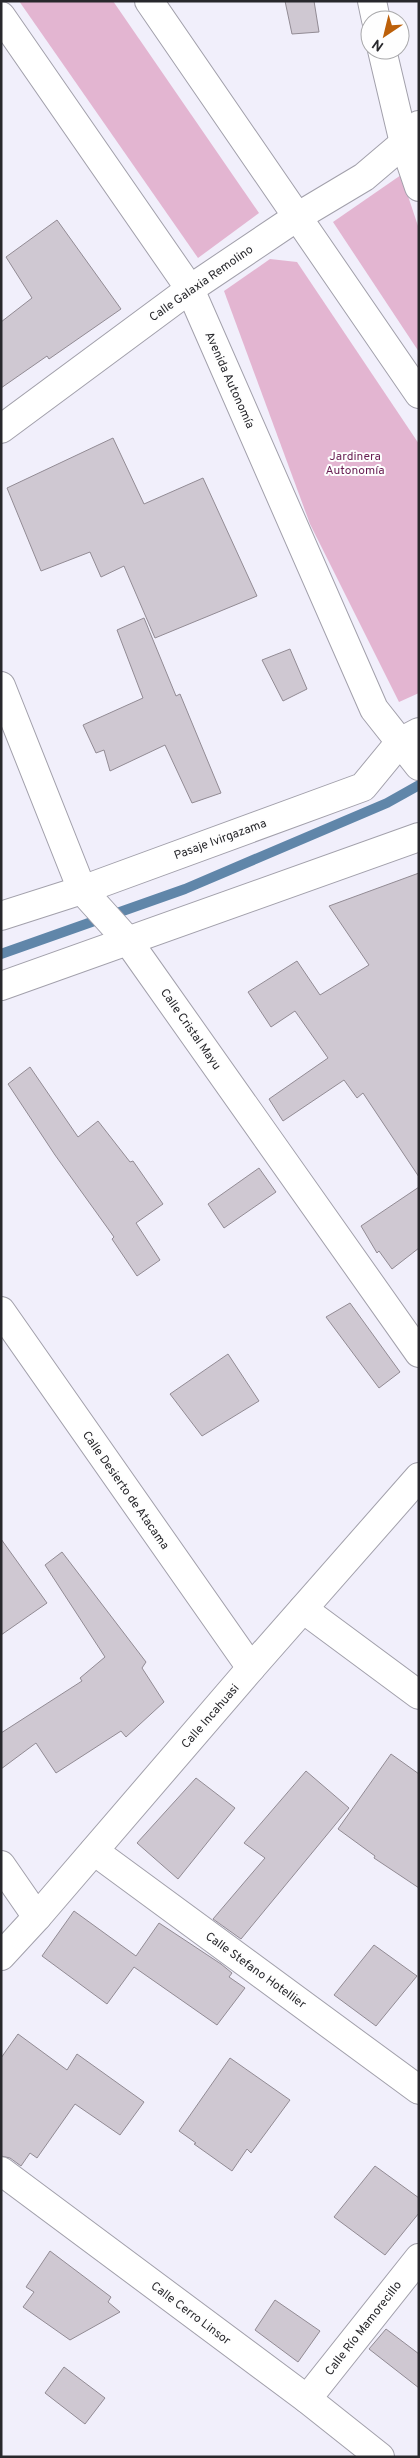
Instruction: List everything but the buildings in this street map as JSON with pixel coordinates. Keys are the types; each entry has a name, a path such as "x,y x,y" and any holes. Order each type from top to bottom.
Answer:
{"street":[{"path":"149,1 419,394"},
{"name":"Avenida Autonomía","path":"1,16 190,289 374,709 409,737 419,766"},
{"path":"385,60 411,134 419,187"},
{"name":"Calle Galaxia Remolino","path":"1,429 190,289 297,217 364,177 411,134"},
{"name":"Calle Cristal Mayu","path":"1,686 82,890 128,941 419,1353"},
{"name":"Pasaje Ivirgazama","path":"1,916 82,890 363,787 409,737"},
{"path":"1,986 419,837"},
{"name":"Calle Desierto de Atacama","path":"1,1311 251,1668"},
{"name":"Calle Incahuasi","path":"1,1956 419,1477"},
{"path":"303,1609 419,1696"},
{"name":"Calle Stefano Hotellier","path":"94,1851 419,2090"},
{"path":"1,1865 37,1917"},
{"name":"Calle Cerro Linsor","path":"1,2171 307,2399 380,2457"},
{"name":"Calle Río Mamorecillo","path":"307,2399 419,2258"}],"green space":[{"path":"19,1 113,1 259,213 198,258"},
{"path":"401,175 419,229 419,352 333,222"},
{"name":"Jardinera Autonomía","path":"270,259 297,262 419,444 419,693 399,702 310,524 224,291"}],"waterway":[{"path":"1,954 185,889 387,803 419,785"}]}
